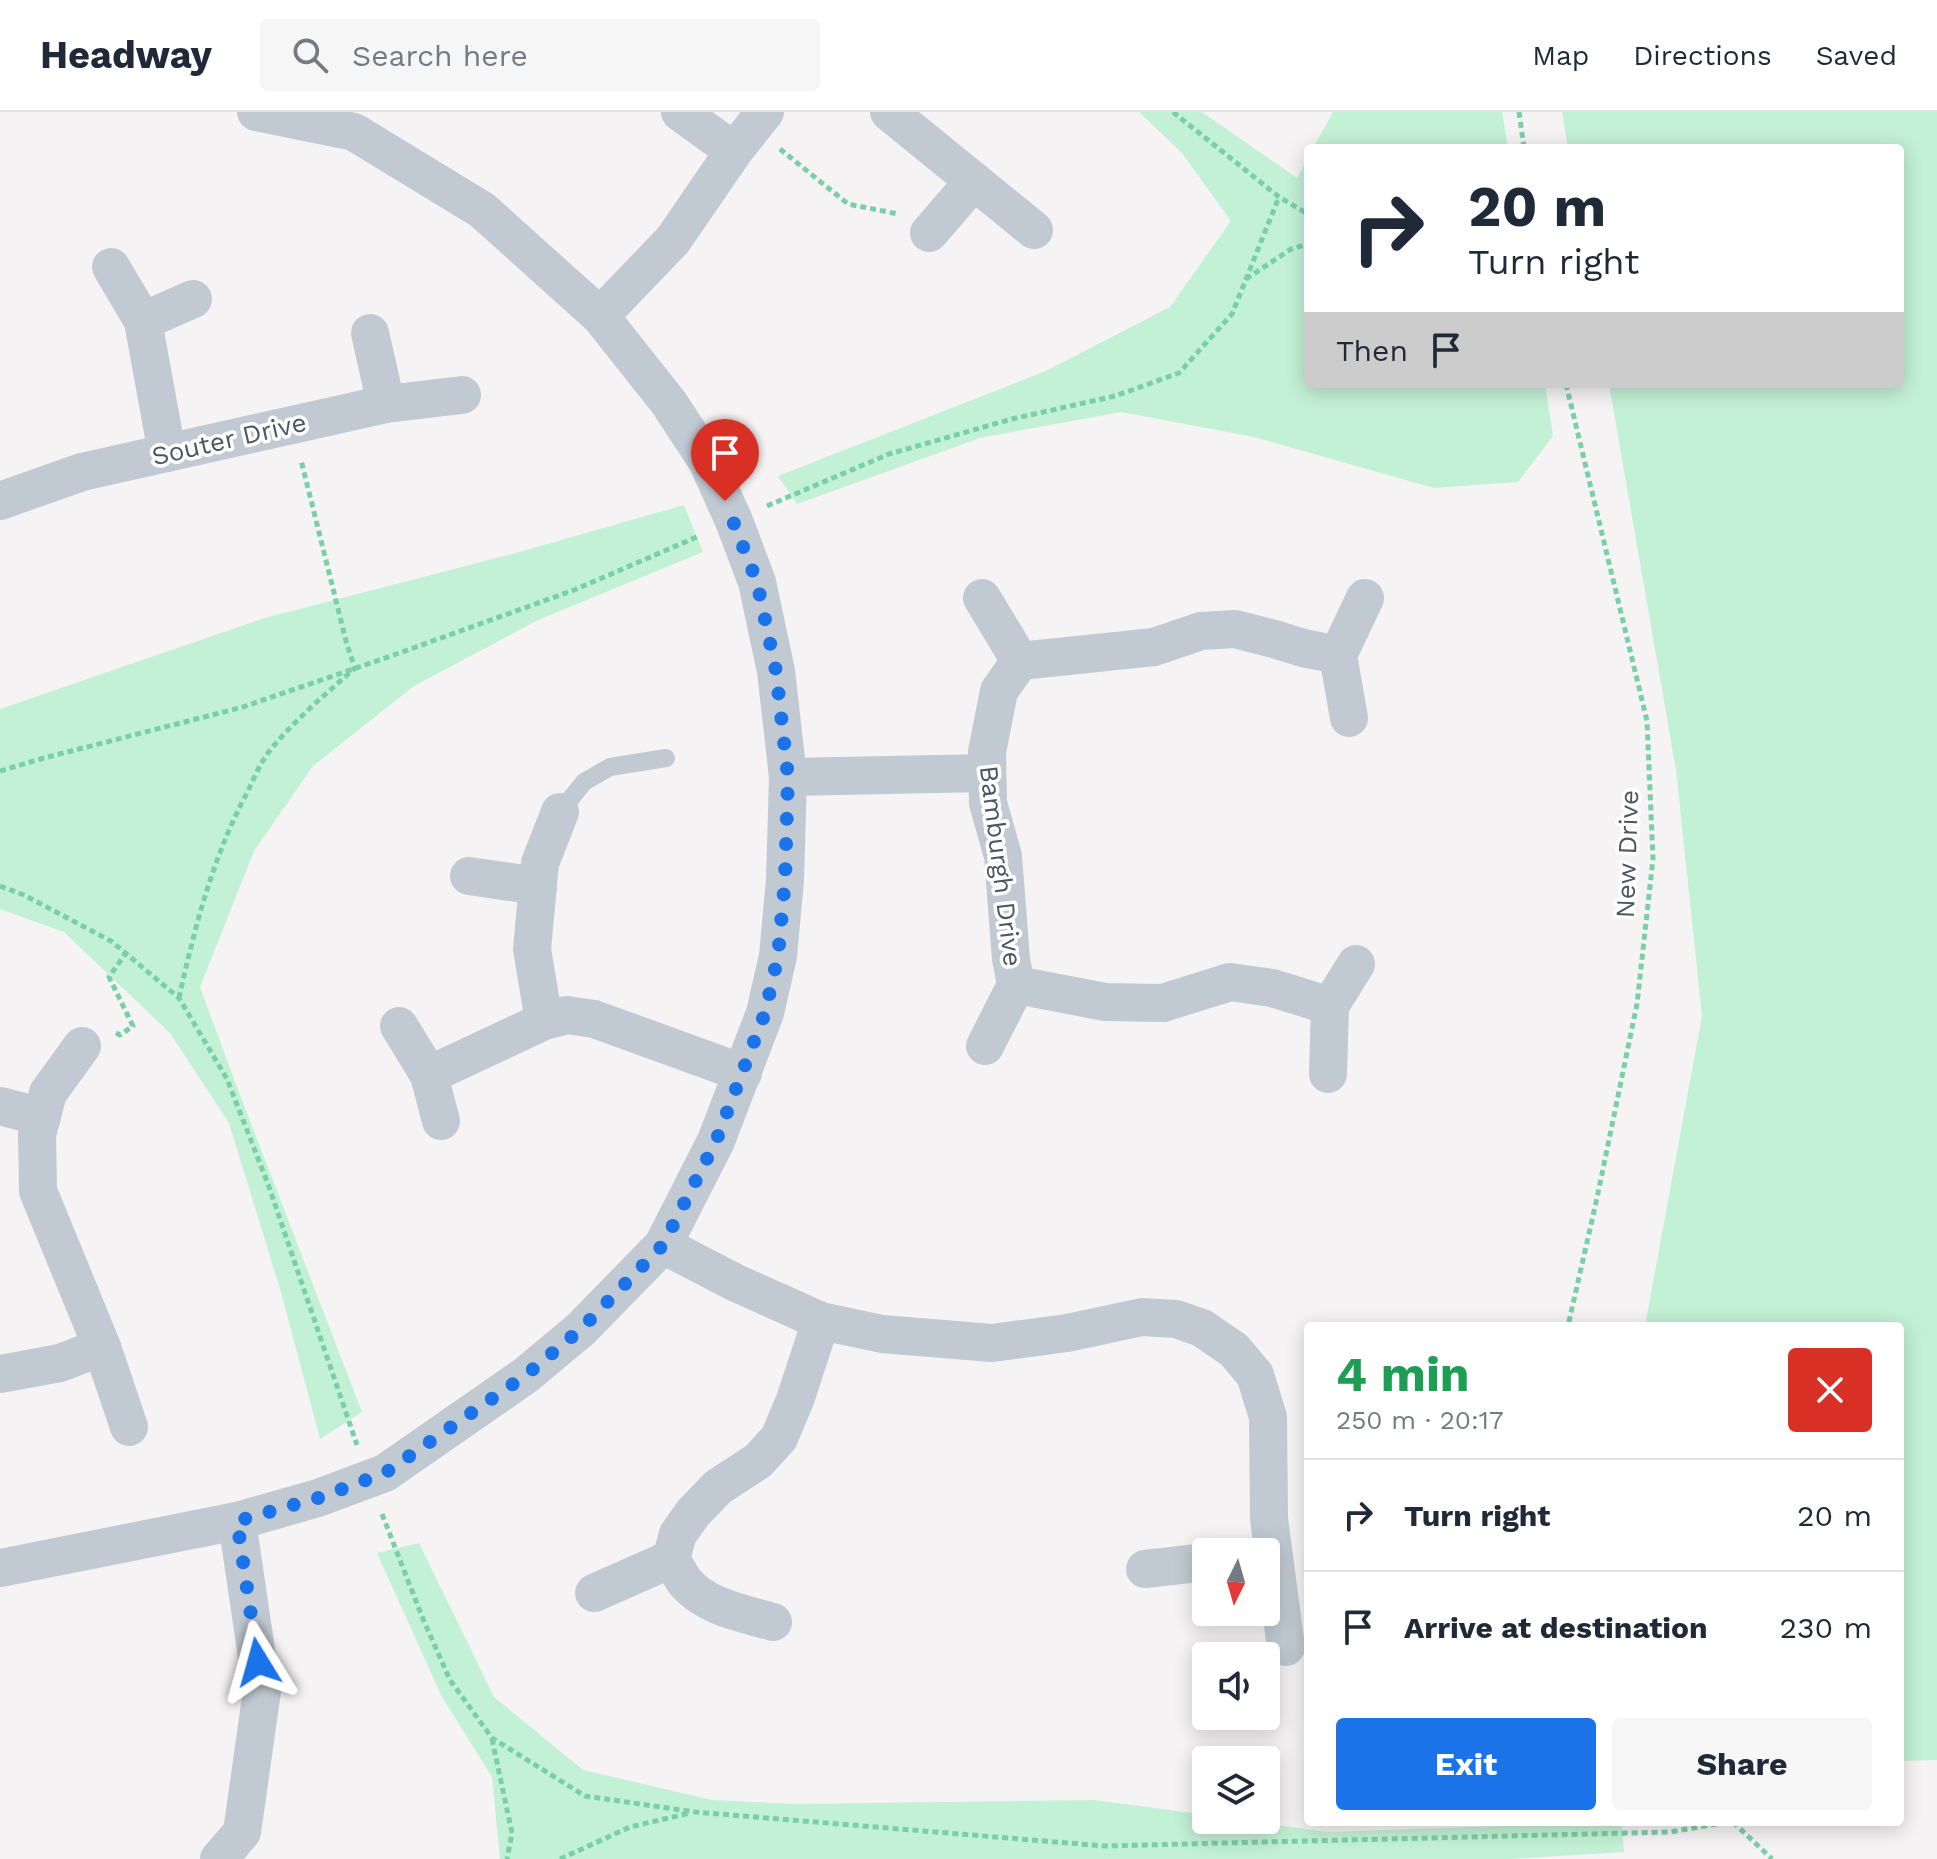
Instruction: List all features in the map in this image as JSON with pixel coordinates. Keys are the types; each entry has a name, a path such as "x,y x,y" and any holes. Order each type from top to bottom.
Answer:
{"street":[{"path":"0,1568 237,1521 318,1498 385,1473 537,1366 581,1329 663,1245 716,1141 765,1013 778,956 785,880 788,777 773,656 757,582 707,461 669,403 600,316 482,210 354,132 256,112"},
{"path":"600,316 673,240 750,130 680,112"},
{"path":"889,112 1034,230"},
{"path":"929,233 974,181"},
{"path":"111,267 143,321 167,453"},
{"path":"143,321 193,299"},
{"path":"370,333 386,404"},
{"name":"Souter Drive","path":"0,501 82,472 386,404 462,395"},
{"path":"982,598 1020,661 1154,647 1201,631 1235,629 1338,655"},
{"path":"1349,718 1338,655 1365,598"},
{"name":"Bamburgh Drive","path":"1020,661 999,691 987,752 988,803 1003,856 1016,985 1105,1002 1163,1003 1230,982 1272,988 1330,1006"},
{"path":"788,777 987,773"},
{"path":"544,1021 532,949 540,863 560,812"},
{"path":"469,876 538,886"},
{"path":"1328,1074 1330,1006 1356,964"},
{"path":"985,1046 1016,985"},
{"path":"429,1075 544,1021 567,1015 594,1019 743,1073"},
{"path":"399,1026 429,1075 441,1121"},
{"path":"82,1046 48,1093 37,1135 38,1191 102,1347 129,1427"},
{"path":"0,1106 42,1117"},
{"path":"663,1245 736,1283 821,1321 882,1334 992,1343 1067,1333 1142,1317 1176,1319 1202,1328 1234,1350 1255,1375 1268,1417 1270,1538"},
{"path":"773,1622 705,1600 685,1582 671,1559 678,1534 693,1513 718,1487 758,1461 779,1438 821,1321"},
{"path":"0,1374 60,1363 102,1347"},
{"path":"219,1859 242,1832 262,1691 237,1521"},
{"path":"594,1593 671,1559"},
{"path":"1145,1569 1192,1564"},
{"path":"1280,1612 1286,1647"}],"lane":[{"path":"560,812 584,782 610,767 666,758"}],"path":[{"path":"1173,112 1279,197 1304,212"},
{"path":"1519,112 1523,144"},
{"path":"750,130 848,204 910,217 929,233"},
{"path":"769,506 889,454 1012,419 1115,396 1179,373 1232,314 1279,197"},
{"path":"1245,280 1291,249 1304,245"},
{"name":"New Drive","path":"1567,388 1647,721 1653,859 1637,1004 1569,1322"},
{"path":"292,425 355,668"},
{"path":"0,771 243,707 574,590 693,538"},
{"path":"179,998 196,923 214,865 246,794 267,755 302,715 355,668"},
{"path":"0,886 24,895 111,941 179,998 227,1079 268,1184 354,1436"},
{"path":"82,1046 88,1017 120,1035 133,1026 109,977 126,953"},
{"path":"382,1514 450,1680 492,1738 585,1796 695,1812 1104,1846 1670,1832 1707,1826"},
{"path":"492,1738 512,1833 507,1859"},
{"path":"560,1859 630,1827 695,1812"},
{"path":"1735,1826 1772,1859"}],"green space":[{"path":"1139,112 1202,112 1297,178 1304,165 1304,388 1546,388 1553,436 1518,482 1434,488 1254,437 1121,412 980,438 797,504 778,476 1046,371 1170,307 1231,221 1182,153"},
{"path":"1333,112 1502,112 1507,144 1315,144"},
{"path":"1562,112 1937,112 1937,1760 1904,1761 1904,1322 1646,1322 1702,1016 1676,770 1610,388 1904,388 1904,144 1567,144"},
{"path":"684,505 703,552 538,620 414,686 313,766 254,851 200,987 362,1412 320,1439 281,1292 229,1123 170,1033 64,932 0,909 0,709 265,618 523,551"},
{"path":"419,1543 494,1697 583,1770 712,1800 796,1804 1095,1800 1192,1813 1192,1834 1280,1834 1280,1825 1328,1832 1504,1826 1622,1826 1624,1852 1511,1859 500,1859 492,1777 441,1695 377,1553"}],"route":[{"path":"258,1662 237,1521 318,1498 385,1473 526,1375 581,1329 663,1245 716,1141 765,1013 778,956 785,880 788,777 776,671 757,582 725,501"}]}
